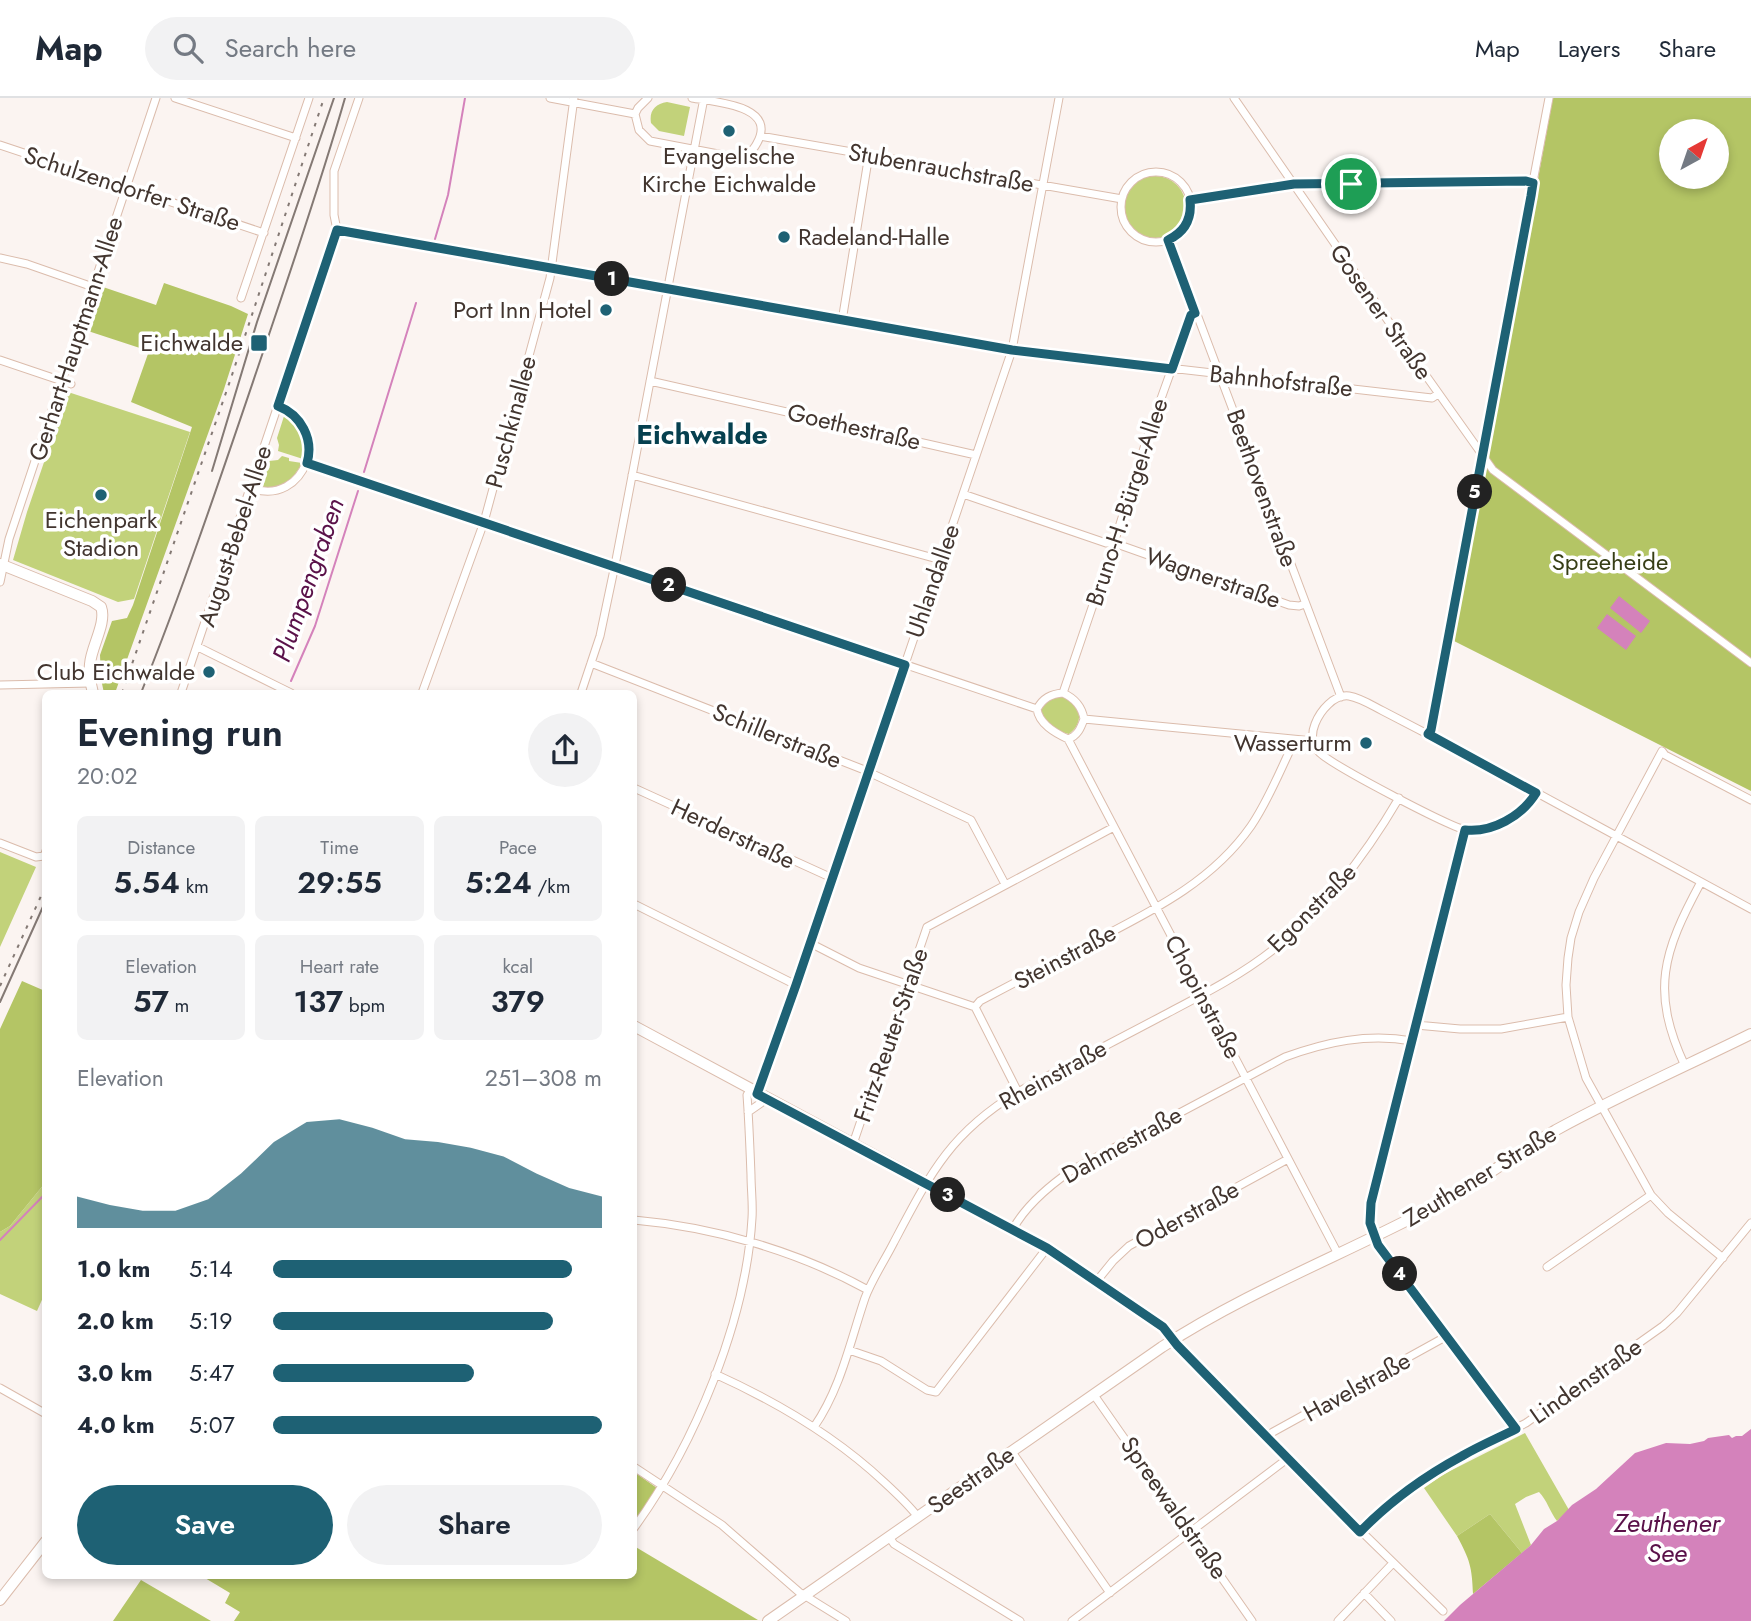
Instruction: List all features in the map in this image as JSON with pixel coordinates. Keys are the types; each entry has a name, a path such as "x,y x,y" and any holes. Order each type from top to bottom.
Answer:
{"main road":[{"path":"2,565 101,607 104,617 91,657 92,688"},
{"path":"637,1028 1047,1248 1163,1327 1174,1340"},
{"name":"Zeuthener Straße","path":"1174,1340 1229,1308 1442,1203 1524,1149 1601,1107 1751,1034"},
{"name":"Seestraße","path":"768,1621 1174,1340"},
{"path":"0,1600 42,1546"}],"street":[{"name":"Gerhart-Hauptmann-Allee","path":"0,582 9,539 156,98"},
{"path":"175,98 296,138"},
{"path":"241,298 309,98"},
{"name":"August-Bebel-Allee","path":"182,690 337,230 334,215 334,171 359,98"},
{"path":"550,98 573,100 635,114"},
{"path":"648,98 635,114 639,130 650,141 734,157 750,153 761,129 758,120 749,110 692,98"},
{"name":"Uhlandallee","path":"757,1094 1012,350 1059,98"},
{"name":"Gosener Straße","path":"1234,98 1482,457 1499,475 1751,663"},
{"path":"1428,734 1431,730 1549,98"},
{"path":"582,690 600,636 615,566 703,99"},
{"name":"Puschkinallee","path":"423,690 484,522 552,268 573,100"},
{"name":"Stubenrauchstraße","path":"760,136 1122,199"},
{"name":"Schulzendorfer Straße","path":"0,145 264,233"},
{"path":"842,321 869,155"},
{"path":"1153,172 1176,179 1186,190 1190,200 1190,215 1186,226 1168,240 1143,240 1125,225 1122,216 1124,192 1134,180 1153,172"},
{"path":"1190,200 1294,184 1533,183"},
{"name":"Bahnhofstraße","path":"337,230 1012,350 1432,398 1438,394"},
{"name":"Beethovenstraße","path":"1168,240 1341,697"},
{"path":"0,258 27,264 93,287"},
{"name":"Bruno-H.-Bürgel-Allee","path":"1063,694 1149,432 1191,315 1195,313"},
{"path":"0,360 71,383"},
{"name":"Goethestraße","path":"650,381 976,455"},
{"path":"251,488 269,491 283,488 299,476 307,463 308,443 303,427 293,415 278,406"},
{"path":"307,463 1037,709"},
{"path":"632,475 941,560"},
{"name":"Wagnerstraße","path":"963,494 1106,543 1114,543 1289,605 1305,604"},
{"path":"198,647 285,690"},
{"name":"Schillerstraße","path":"592,663 868,772 971,820 1005,884"},
{"path":"0,685 92,688"},
{"path":"1063,694 1073,699 1084,719 1079,730 1068,739 1041,720 1037,709 1048,696 1063,694"},
{"path":"1536,793 1517,813 1499,825 1484,830 1465,830 1335,764 1321,754 1313,741 1312,733 1317,719 1327,706 1341,697 1359,699 1536,793 1614,839 1751,909"},
{"path":"1084,719 1313,741"},
{"name":"Chopinstraße","path":"1068,739 1338,1255"},
{"name":"Steinstraße","path":"975,1007 980,1001 1156,908 1198,882 1228,854 1250,828 1270,794 1292,747 1292,740"},
{"path":"1723,1258 1668,1213 1651,1195 1585,1076 1568,1017 1566,985 1571,938 1581,905 1662,751 1751,800"},
{"name":"Herderstraße","path":"637,789 832,878"},
{"name":"Egonstraße","path":"1202,995 1273,950 1311,916 1354,867 1399,798"},
{"name":"Fritz-Reuter-Straße","path":"853,1144 929,925 1114,827"},
{"path":"1465,830 1371,1203 1370,1223 1383,1252 1516,1429"},
{"path":"0,843 36,857 42,854"},
{"path":"1685,1066 1667,1020 1665,979 1671,943 1701,882"},
{"path":"637,906 796,985"},
{"path":"810,943 859,968 975,1007 1017,1092"},
{"name":"Rheinstraße","path":"814,1427 837,1384 868,1290 926,1183 965,1131 1017,1092 1202,995"},
{"path":"1416,1025 1463,1030 1501,1029 1568,1017"},
{"name":"Dahmestraße","path":"1013,1229 1037,1198 1072,1170 1285,1057 1316,1046 1355,1038 1412,1041"},
{"path":"637,1524 687,1442 715,1374 735,1315 750,1242 752,1215 747,1095 757,1094 761,1103 748,1112"},
{"name":"Oderstraße","path":"1096,1282 1129,1246 1287,1159"},
{"path":"1547,1267 1651,1195"},
{"path":"637,1220 708,1231 750,1242 823,1268 868,1290"},
{"name":"Lindenstraße","path":"1360,1532 1389,1504 1435,1472 1516,1429 1663,1326 1676,1315 1751,1223"},
{"path":"849,1350 881,1361 927,1390 938,1391 1047,1248"},
{"name":"Havelstraße","path":"1266,1438 1447,1336"},
{"path":"1174,1340 1266,1438 1443,1611"},
{"path":"715,1374 761,1395 814,1427 857,1458 901,1497 918,1517"},
{"path":"1,1392 42,1412"},
{"name":"Spreewaldstraße","path":"1094,1395 1252,1621"},
{"path":"1012,1451 1110,1593"},
{"path":"1072,1621 1287,1459"},
{"path":"637,1469 722,1525 805,1595 846,1621"},
{"path":"889,1538 894,1544 1020,1621"},
{"path":"1338,1621 1393,1563"},
{"path":"1364,1593 1391,1621"}],"green space":[{"name":"Spreeheide","path":"1553,98 1751,98 1751,791 1452,640"},
{"path":"667,102 690,107 684,136 659,131 651,123 654,109"},
{"path":"1149,176 1161,176 1177,185 1184,195 1184,219 1177,229 1161,238 1149,238 1138,233 1129,224 1124,213 1124,201 1129,190 1138,181"},
{"path":"164,283 248,314 224,389 116,690 103,690 100,655 112,621 127,618 133,605 192,427 131,402 149,351 88,331 103,287 156,305"},
{"name":"Eichenpark Stadion","path":"68,392 190,432 134,599 118,602 13,560"},
{"path":"285,413 296,422 302,433 303,459 278,451 277,438"},
{"path":"282,456 289,458 289,461 302,463 285,483 260,488 269,461 278,460"},
{"path":"1059,696 1072,702 1078,712 1078,723 1069,734 1053,727 1040,714 1046,702"},
{"path":"0,852 36,867 0,947"},
{"path":"22,981 42,990 42,1187 10,1226 0,1232 0,1029"},
{"path":"42,1187 42,1300 37,1311 0,1294 0,1232 10,1226"},
{"path":"1525,1433 1569,1510 1557,1521 1539,1492 1515,1504 1531,1545 1522,1553 1490,1514 1457,1536 1424,1488 1444,1474"},
{"path":"637,1474 657,1488 637,1518"},
{"path":"1490,1514 1522,1553 1473,1594 1470,1564 1457,1536"},
{"path":"637,1548 758,1620 234,1621 240,1612 225,1603 230,1593 207,1579 637,1579"},
{"path":"141,1580 211,1621 113,1621"}],"water":[{"path":"1619,596 1650,621 1641,633 1610,608"},
{"path":"1607,614 1636,636 1626,650 1597,628"},
{"name":"Zeuthener See","path":"1751,1429 1751,1621 1444,1621 1531,1545 1544,1529 1596,1489 1635,1453 1666,1443 1690,1444 1708,1438 1742,1436"}],"waterway":[{"name":"Plumpengraben","path":"435,239 448,195 465,98"},
{"name":"Plumpengraben","path":"364,472 416,303"},
{"name":"Plumpengraben","path":"291,681 315,626 358,491"},
{"name":"Plumpengraben","path":"0,1240 42,1197"}],"tram line":[{"path":"212,471 257,322 334,98"},
{"path":"142,690 230,449 325,166 345,98"},
{"path":"0,1002 42,909"}],"railway":[{"path":"123,690 324,98"},
{"path":"0,986 42,894"}],"place":[{"name":"Evangelische Kirche Eichwalde","path":"729,131"},
{"name":"Radeland-Halle","path":"784,237"},
{"name":"Port Inn Hotel","path":"606,310"},
{"name":"Eichwalde","path":"259,343"},
{"name":"Eichenpark Stadion","path":"101,495"},
{"name":"Club Eichwalde","path":"209,672"},
{"name":"Wasserturm","path":"1366,743"}],"district":[{"name":"Eichwalde","path":"702,434"}],"route":[{"path":"1533,183 1431,730 1428,734 1536,793 1517,813 1499,825 1484,830 1465,830 1371,1203 1370,1223 1378,1245 1516,1429 1435,1472 1389,1504 1360,1532 1177,1345 1163,1327 1047,1248 757,1094 905,665 307,463 308,443 303,427 298,419 278,406 337,230 1012,350 1172,369 1191,315 1195,313 1168,240 1186,226 1190,215 1190,200 1285,185 1351,184 1533,183"}]}
